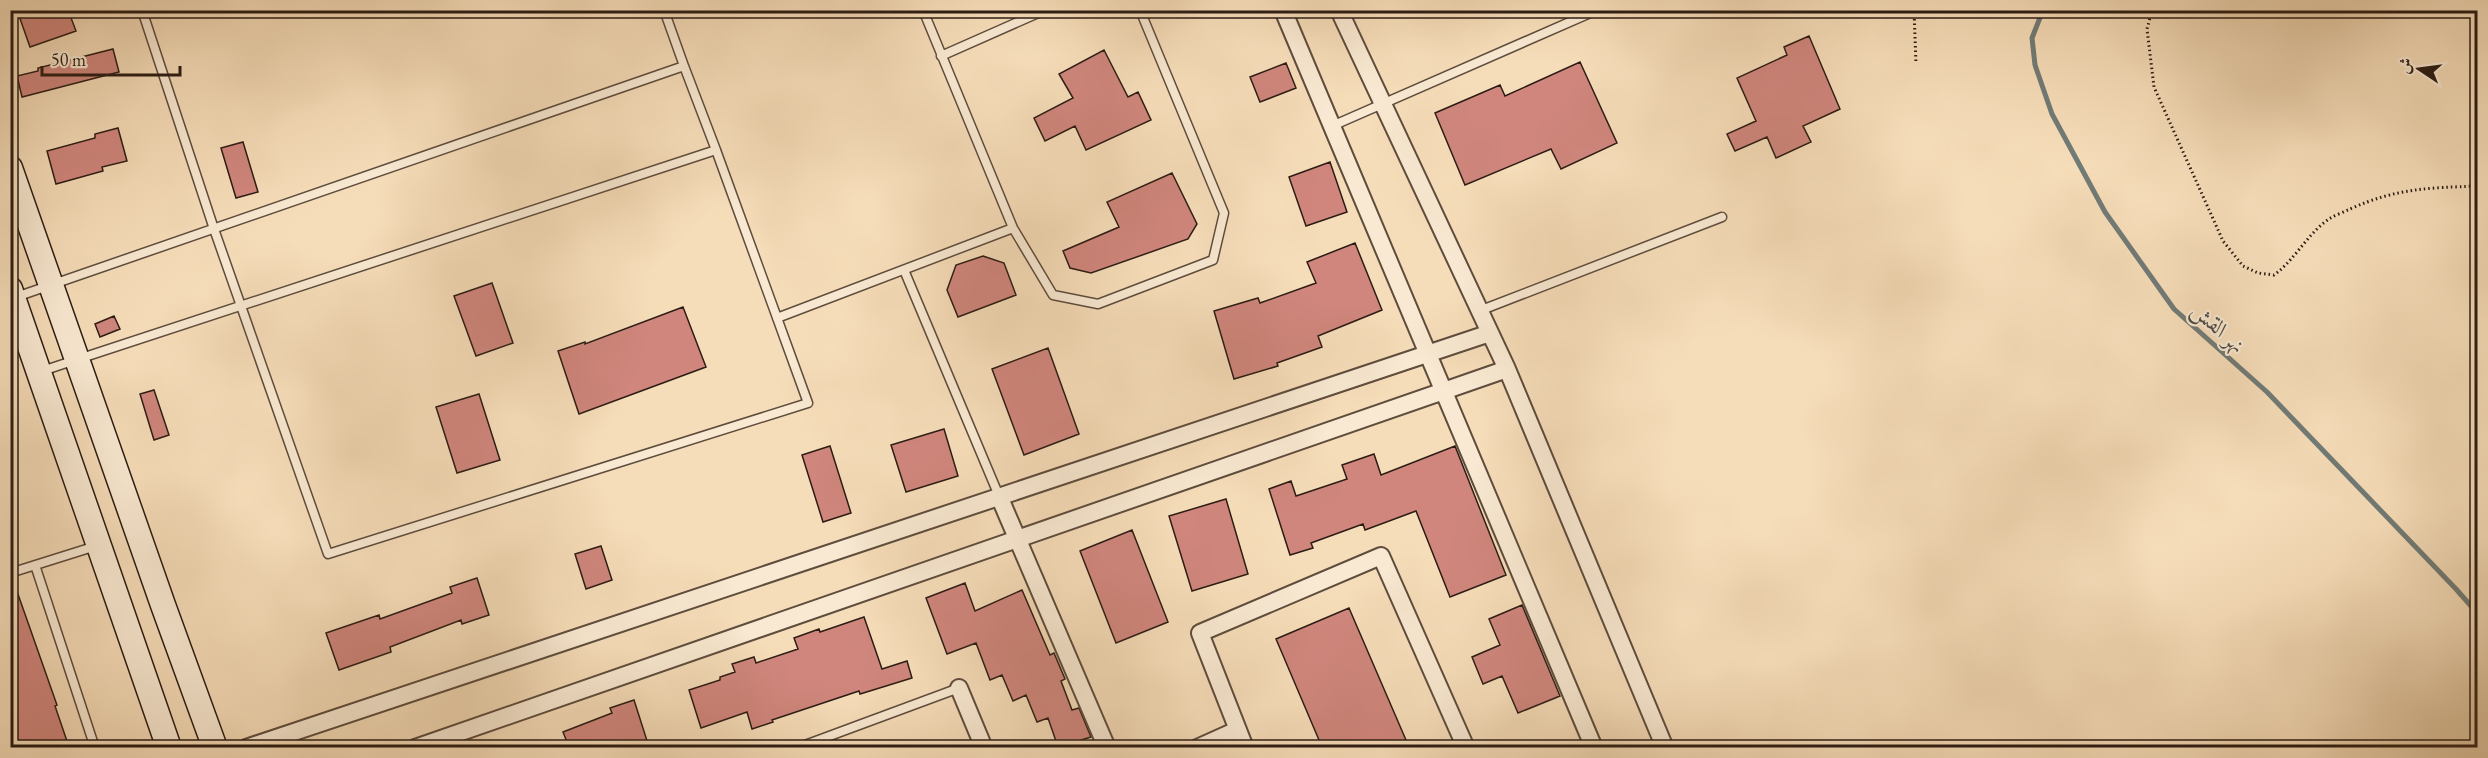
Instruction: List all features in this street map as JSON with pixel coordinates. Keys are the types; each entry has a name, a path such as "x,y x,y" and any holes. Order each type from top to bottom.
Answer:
{"street":[{"path":"1283,10 1594,747"},
{"path":"1339,10 1507,369 1665,747"},
{"path":"10,168 215,747"},
{"path":"12,293 169,747"},
{"path":"246,747 1490,333"},
{"path":"415,747 1444,393 1507,369"},
{"path":"999,496 1107,747"},
{"path":"1245,747 1200,633 1381,556 1466,747"},
{"path":"959,688 984,747"},
{"path":"1197,747 1237,730"}],"lane":[{"path":"142,10 214,229 328,554 808,403 664,10"},
{"path":"923,10 1014,228 1053,295 1098,304 1213,260 1224,213 1140,10"},
{"path":"941,56 1045,10"},
{"path":"1332,126 1588,14"},
{"path":"12,293 51,285 684,66"},
{"path":"39,372 716,150"},
{"path":"1479,311 1722,217"},
{"path":"777,318 1014,228"},
{"path":"904,270 999,496"},
{"path":"10,573 98,545"},
{"path":"35,565 95,747"},
{"path":"797,747 959,688"}],"path":[{"path":"1914,10 1916,64"},
{"path":"2152,10 2147,29 2154,87 2223,241 2243,266 2258,273 2274,275 2286,266 2302,245 2329,219 2393,192 2418,188 2478,186"}],"building":[{"path":"17,10 68,10 76,31 30,47"},
{"path":"1809,36 1840,109 1803,126 1811,142 1776,158 1767,137 1735,151 1727,134 1756,121 1737,78 1787,55 1784,47"},
{"path":"113,49 119,72 22,97 17,76 38,71 38,68"},
{"path":"1104,50 1128,97 1138,92 1151,120 1086,150 1075,126 1045,141 1034,118 1073,98 1059,74"},
{"path":"1580,62 1617,143 1561,169 1551,149 1465,185 1435,113 1500,85 1505,96"},
{"path":"1286,63 1296,88 1260,102 1250,77"},
{"path":"118,128 127,161 102,167 103,171 56,184 47,151 95,138 95,134"},
{"path":"243,142 258,192 236,198 221,148"},
{"path":"1330,162 1347,212 1306,226 1289,177"},
{"path":"1172,173 1197,224 1188,239 1091,273 1070,268 1063,251 1119,227 1107,202"},
{"path":"1355,243 1382,310 1318,336 1322,347 1277,363 1278,366 1234,379 1214,311 1258,298 1260,303 1316,283 1307,262"},
{"path":"983,256 1004,263 1016,295 958,317 947,290 956,265"},
{"path":"492,283 513,343 476,356 454,296"},
{"path":"683,307 706,367 579,414 558,351 585,342 585,344"},
{"path":"114,316 120,329 100,337 95,324"},
{"path":"1048,348 1079,434 1024,455 992,369"},
{"path":"154,390 169,435 154,440 140,394"},
{"path":"479,394 500,460 457,473 436,407"},
{"path":"944,429 958,476 906,492 891,445"},
{"path":"830,446 851,513 823,522 802,455"},
{"path":"1455,446 1506,575 1450,597 1416,511 1365,530 1363,524 1311,543 1313,548 1290,555 1269,489 1291,481 1296,496 1347,479 1342,465 1374,454 1381,475"},
{"path":"1226,499 1248,574 1192,591 1169,516"},
{"path":"1132,530 1168,622 1116,643 1080,551"},
{"path":"601,546 612,580 586,589 575,554"},
{"path":"477,578 489,615 462,624 461,620 390,647 391,652 339,670 326,633 379,615 380,619 452,593 450,587"},
{"path":"10,580 13,580 57,705 55,706 69,747 10,747"},
{"path":"965,583 975,611 1022,590 1050,655 1054,653 1065,679 1061,681 1072,710 1079,708 1091,737 1058,747 1048,718 1037,722 1026,695 1013,701 1002,675 990,680 976,643 947,654 926,598"},
{"path":"1522,605 1560,696 1518,713 1502,676 1483,684 1472,657 1500,645 1489,619"},
{"path":"1349,608 1409,747 1322,747 1276,639"},
{"path":"864,617 882,669 907,661 912,678 860,694 859,691 752,729 747,712 701,728 689,690 720,680 720,677 735,672 732,664 754,657 756,663 798,649 794,638"},
{"path":"634,700 649,747 569,747 563,732 612,713 610,708"}],"waterway":[{"name":"نهر القش","path":"2043,10 2032,38 2035,65 2052,114 2105,212 2174,309 2267,392 2478,614"}]}
